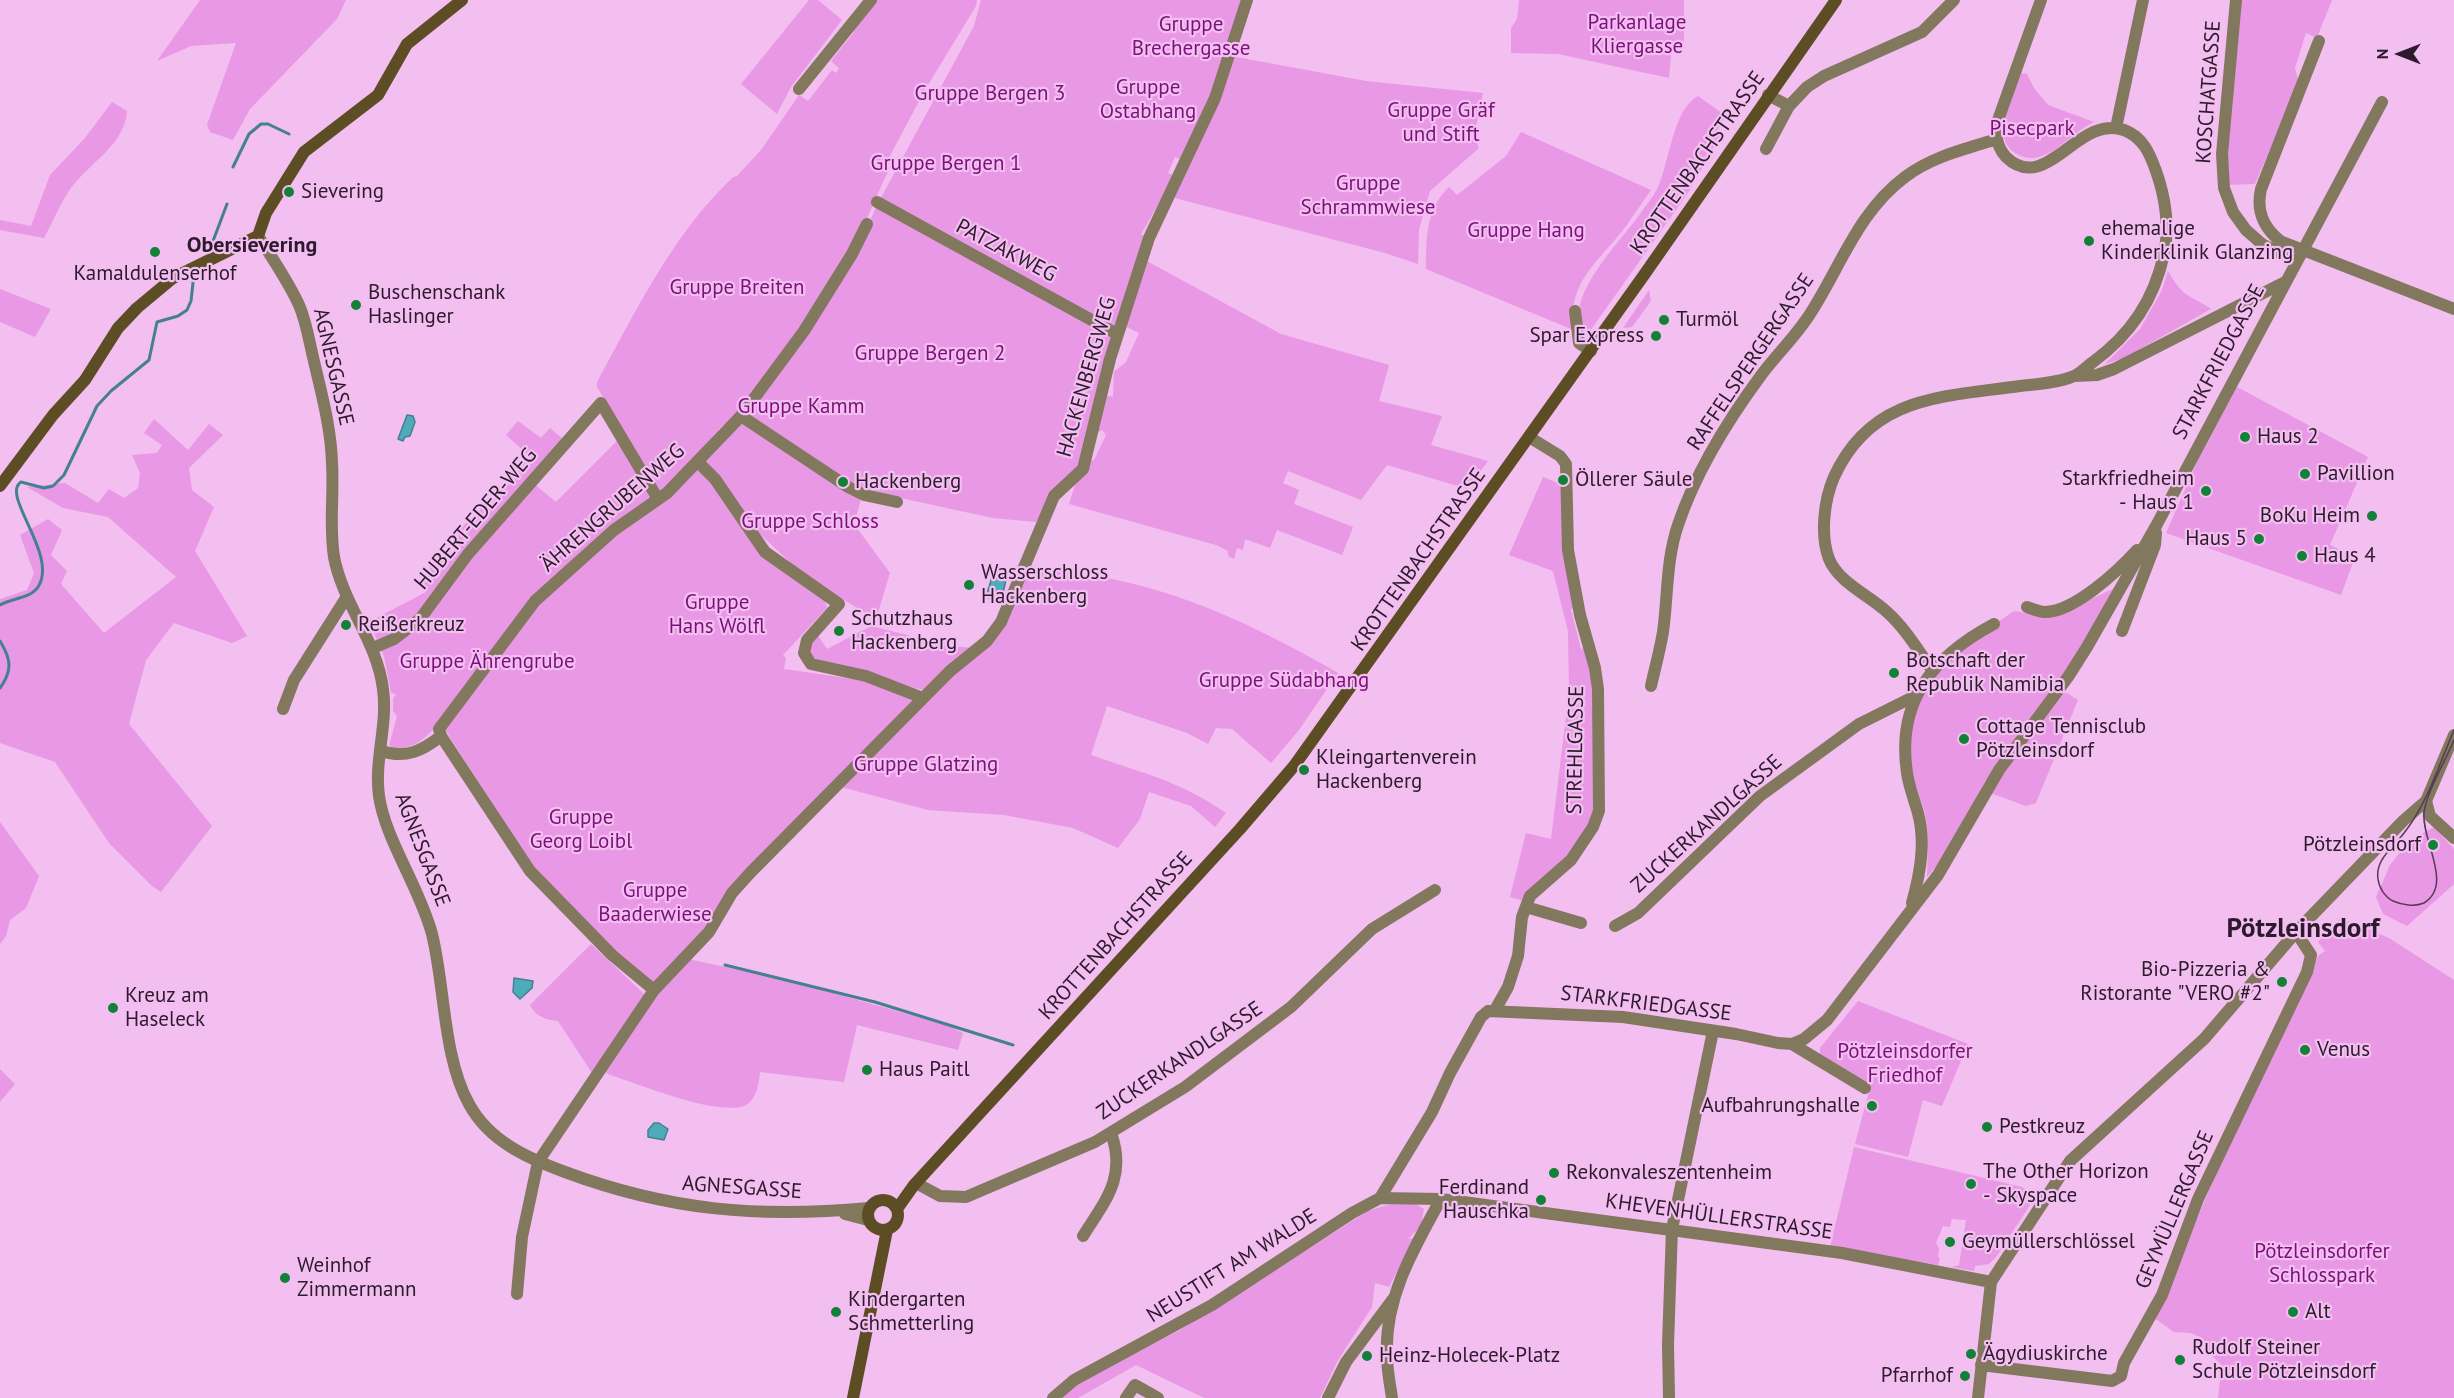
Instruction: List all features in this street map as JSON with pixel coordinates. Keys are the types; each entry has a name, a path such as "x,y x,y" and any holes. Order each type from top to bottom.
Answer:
{"main road":[{"path":"0,486 53,415 85,380 118,328 137,308 173,278 258,236 266,213 304,152 378,94 407,44 462,0"},
{"name":"KROTTENBACHSTRASSE","path":"875,1222 878,1201 893,1205 915,1184 1240,829 1294,766 1591,351 1836,0"},
{"path":"853,1398 877,1277 875,1222 896,1222 893,1205"}],"street":[{"path":"799,89 871,0"},
{"name":"HACKENBERGWEG","path":"537,1162 654,990 676,964 694,950 709,932 732,893 950,671 987,642 1004,616 1054,496 1083,469 1118,334 1149,238 1215,98 1247,0"},
{"path":"1766,150 1789,106 1808,87 1824,76 1922,32 1954,0"},
{"path":"2041,0 1998,120 1996,139 2007,157 2021,165 2034,167 2049,163 2091,131 2116,128 2140,140 2153,163 2165,209 2165,250 2157,282 2136,321 2114,346 2074,376"},
{"path":"2116,128 2143,0"},
{"name":"KOSCHATGASSE","path":"2236,0 2222,154 2224,188 2233,212 2246,230 2262,244 2298,255"},
{"path":"2319,41 2259,199 2261,218 2271,234 2298,255 2454,309"},
{"path":"1768,95 1789,106"},
{"name":"STARKFRIEDGASSE","path":"1792,1044 1804,1039 1827,1020 1910,910 1957,846 1999,770 2068,677 2156,525 2283,283 2382,102"},
{"name":"RAFFELSPERGERGASSE","path":"1651,686 1663,632 1668,564 1677,527 1692,487 1725,428 1762,374 1809,315 1862,220 1880,200 1917,168 1948,154 1996,139"},
{"name":"PATZAKWEG","path":"877,202 1118,334"},
{"name":"ÄHRENGRUBENWEG","path":"441,735 439,729 536,601 614,530 658,499 698,462 741,416 804,331 852,254 867,224"},
{"name":"AGNESGASSE","path":"258,236 296,300 303,317 327,416 332,462 333,540 346,598 373,648 384,692 378,770 381,807 427,915 439,966 453,1057 464,1095 488,1130 512,1149 537,1162 603,1186 680,1204 723,1211 835,1213 875,1222"},
{"path":"1932,670 1889,613 1845,580 1830,560 1825,534 1826,503 1843,458 1859,436 1878,420 1900,407 1928,399 2074,376 2097,375 2114,369 2283,283"},
{"path":"1575,311 1579,343 1591,351"},
{"name":"HUBERT-EDER-WEG","path":"373,648 394,639 420,619 483,536 601,403 658,499"},
{"path":"741,416 848,488 864,495 897,502"},
{"name":"STREHLGASSE","path":"1380,1198 1432,1112 1450,1073 1481,1017 1488,1011 1495,1010 1508,987 1515,967 1530,896 1558,872 1581,847 1599,812 1598,689 1595,668 1580,615 1568,550 1566,464 1560,456 1529,437"},
{"path":"698,462 715,479 765,552 839,604 807,640 804,653 811,664 866,676 923,698"},
{"name":"STARKFRIEDGASSE","path":"2027,607 2049,611 2083,597 2115,574 2156,525"},
{"name":"STARKFRIEDGASSE","path":"2122,631 2155,544 2156,525"},
{"path":"283,709 294,680 346,598"},
{"name":"STARKFRIEDGASSE","path":"1910,910 1920,872 1922,841 1918,813 1909,784 1905,753 1917,695 1932,670 1959,644 1994,624"},
{"name":"ZUCKERKANDLGASSE","path":"1615,926 1638,913 1760,796 1859,724 1917,695"},
{"path":"381,751 394,755 410,754 427,746 441,735 530,871 612,956 654,990"},
{"path":"1978,1398 1991,1282 2070,1161 2204,1039 2296,932 2403,821 2426,801 2454,735"},
{"path":"2426,801 2430,816 2454,838"},
{"name":"ZUCKERKANDLGASSE","path":"915,1184 940,1196 966,1197 1111,1134 1185,1087 1274,1021 1372,929 1436,890"},
{"path":"1526,907 1581,923"},
{"name":"GEYMÜLLERGASSE","path":"1981,1365 2112,1381 2121,1376 2124,1363 2162,1294 2198,1199 2307,972 2311,955 2296,932"},
{"name":"STARKFRIEDGASSE","path":"1495,1010 1623,1017 1792,1044 1865,1088"},
{"path":"1669,1398 1668,1344 1672,1229 1713,1031"},
{"path":"1083,1236 1108,1195 1117,1174 1116,1148 1111,1134"},
{"path":"518,1294 522,1236 537,1162"},
{"name":"NEUSTIFT AM WALDE","path":"1053,1398 1074,1380 1212,1305 1352,1213 1380,1198 1441,1199"},
{"path":"1392,1398 1386,1355 1393,1298 1412,1250 1441,1199"},
{"name":"KHEVENHÜLLERSTRASSE","path":"1441,1199 1842,1253 1991,1282"},
{"path":"1329,1398 1346,1362 1393,1298"},
{"path":"1126,1398 1135,1385 1158,1398"}],"green space":[{"path":"200,0 346,0 337,19 250,109 233,140 210,132 207,125 236,43 191,46 157,61"},
{"path":"809,0 818,0 842,20 791,87 777,114 741,84"},
{"name":"Gruppe Breiten","path":"876,0 977,0 976,6 925,90 885,165 889,170 854,246 827,292 796,340 761,386 661,494 597,387 597,382 642,300 692,223 712,199 761,150 799,95 808,101 832,70 836,73 839,68 831,61 854,32 852,29"},
{"path":"981,0 1244,0 1214,93 1183,160 1175,157 1168,173 1175,176 1141,234 1146,237 1145,260 1281,334 1389,365 1379,401 1442,416 1431,445 1488,461 1468,489 1387,465 1361,500 1288,471 1283,483 1299,490 1294,504 1353,527 1342,555 1277,530 1270,548 1245,539 1243,550 1237,548 1234,559 1228,556 1228,551 1216,545 1069,504 1075,485 1088,461 1094,460 1106,435 1102,430 1095,434 1104,395 1113,397 1114,372 1126,362 1139,333 1125,326 1080,465 1036,522 993,518 859,489 746,413 795,349 797,351 855,255 877,205 974,26"},
{"name":"Parkanlage Kliergasse","path":"1519,0 1684,0 1684,41 1672,44 1669,78 1558,54 1511,53 1511,28 1517,19"},
{"path":"2239,0 2332,0 2317,38 2306,33 2295,68 2299,83 2255,184 2226,185 2224,165"},
{"path":"1231,56 1366,81 1483,93 1474,137 1479,148 1430,191 1419,229 1418,264 1385,253 1171,197"},
{"name":"Pisecpark","path":"2021,73 2027,74 2034,88 2048,105 2094,122 2044,155 2030,158 2017,154 2004,138 2004,127 2009,104"},
{"path":"1698,96 1726,116 1718,129 1719,137 1690,190 1590,331 1587,330 1580,319 1580,304 1586,288 1656,190 1677,124 1683,112"},
{"path":"112,102 127,111 120,134 71,188 44,238 0,230 0,220 31,226 50,175 85,138"},
{"name":"Gruppe Hang","path":"1521,132 1651,190 1580,285 1575,297 1571,329 1426,269 1429,225 1441,196 1449,187 1457,195 1506,156"},
{"path":"2168,271 2182,291 2211,309 2124,358 2105,364 2140,329 2162,290"},
{"path":"0,289 51,309 35,337 0,322"},
{"path":"1649,290 1651,301 1632,327 1623,328"},
{"path":"2237,387 2368,457 2330,545 2355,557 2341,595 2166,533 2198,460"},
{"path":"154,419 188,450 209,424 223,435 189,468 192,490 214,507 195,551 247,636 232,643 174,623 146,660 129,724 212,826 161,892 152,886 109,843 55,762 0,743 0,599 27,590 34,573 20,535 48,519 62,530 51,555 67,571 61,584 104,633 176,577 108,517 63,508 27,487 65,483 98,503 109,489 124,498 138,488 140,473 132,455 157,453 162,445 144,433"},
{"path":"518,421 541,438 550,428 564,440 533,483 556,502 617,441 652,497 561,582 738,423 744,424 861,499 854,524 890,573 876,619 807,578 745,520 753,542 824,598 827,608 783,655 786,658 784,669 867,681 912,699 914,703 656,981 652,982 612,950 535,869 439,723 423,739 411,746 397,748 389,746 397,716 393,711 393,698 396,695 391,692 384,656 369,622 426,592 423,581 431,571 428,563 460,549 458,531 490,500 527,454 506,435"},
{"path":"1543,477 1558,483 1563,491 1575,604 1571,610 1581,649 1589,648 1594,676 1596,810 1575,851 1524,901 1510,897 1526,833 1551,839 1569,692 1568,631 1553,571 1509,555"},
{"path":"1030,568 1117,580 1175,596 1259,630 1338,673 1299,730 1271,763 1232,729 1216,728 1208,744 1187,733 1107,706 1091,755 1176,785 1209,802 1226,813 1215,827 1191,806 1149,792 1140,819 1118,848 1073,828 1004,815 928,810 841,787 1011,612"},
{"name":"Cottage Tennisclub Pötzleinsdorf","path":"2115,588 2073,664 1984,783 1950,851 1927,877 1926,821 1913,778 1911,737 1916,709 1927,683 1952,655 2014,611 2052,617"},
{"path":"871,626 952,646 973,648 923,690 822,662 812,657 809,649 817,634 827,649"},
{"path":"2067,693 2078,700 2036,803 2026,806 1988,792 2061,694"},
{"path":"0,822 39,876 26,908 10,920 6,936 0,944"},
{"path":"2434,827 2454,849 2454,884 2407,926 2383,914 2376,897 2390,865 2409,841"},
{"name":"Pötzleinsdorfer Schlosspark","path":"2341,918 2389,938 2454,980 2454,1398 2218,1398 2222,1365 2213,1357 2200,1337 2191,1333 2174,1332 2154,1318 2224,1156 2318,956 2325,951 2318,942 2327,932 2332,934 2339,928 2334,924"},
{"path":"591,944 644,994 592,1073 558,1021 541,1017 530,1005"},
{"path":"688,959 791,981 949,1026 963,1033 958,1050 857,1025 844,1082 760,1072 753,1099 746,1105 734,1108 717,1107 678,1098 608,1074 606,1072 666,981"},
{"name":"Pötzleinsdorfer Friedhof","path":"1858,1001 1968,1044 1942,1106 1923,1100 1908,1157 1855,1144 1871,1084 1820,1054 1820,1048"},
{"path":"0,1069 15,1084 0,1102"},
{"path":"1854,1147 2022,1187 2036,1196 1996,1257 1989,1264 1975,1266 1974,1271 1951,1267 1959,1265 1966,1220 1952,1219 1950,1227 1943,1226 1936,1243 1940,1258 1938,1265 1830,1247"},
{"path":"1414,1203 1424,1209 1421,1226 1408,1239 1414,1238 1389,1287 1375,1283 1372,1307 1337,1362 1320,1398 1204,1398 1136,1365 1078,1398 1061,1398 1082,1380 1180,1330 1368,1211 1391,1204"}],"shaded area":[{"path":"407,415 413,416 415,422 410,436 405,437 403,441 398,439"},
{"path":"992,577 1006,580 1001,601 986,597"},
{"path":"514,978 533,981 532,988 520,999 513,992"},
{"path":"654,1123 659,1123 668,1129 664,1140 648,1137 648,1130"}],"waterway":[{"path":"233,167 249,134 261,124 268,124 289,134"},
{"path":"210,249 227,204"},
{"path":"0,605 35,591 42,574 41,559 36,543 18,499 17,489 21,482 44,488 53,486 64,475 97,406 111,391 149,360 157,322 178,316 187,310 191,301 194,274"},
{"path":"0,641 9,664 7,676 0,688"},
{"path":"725,965 875,1002 1013,1045"}],"tram line":[{"path":"2454,730 2419,810 2379,865 2378,879 2381,889 2393,901 2413,905 2424,903 2432,895 2436,885 2434,861 2424,823 2424,812 2433,785 2454,740"}],"place":[{"name":"Sievering","path":"289,192"},
{"name":"ehemalige Kinderklinik Glanzing","path":"2089,241"},
{"name":"Kamaldulenserhof","path":"155,252"},
{"name":"Buschenschank Haslinger","path":"356,305"},
{"name":"Turmöl","path":"1664,320"},
{"name":"Spar Express","path":"1656,336"},
{"name":"Haus 2","path":"2245,437"},
{"name":"Pavillion","path":"2305,474"},
{"name":"Öllerer Säule","path":"1563,480"},
{"name":"Hackenberg","path":"843,482"},
{"name":"Starkfriedheim - Haus 1","path":"2206,491"},
{"name":"BoKu Heim","path":"2372,516"},
{"name":"Haus 5","path":"2259,539"},
{"name":"Haus 4","path":"2302,556"},
{"name":"Wasserschloss Hackenberg","path":"969,585"},
{"name":"Reißerkreuz","path":"346,625"},
{"name":"Schutzhaus Hackenberg","path":"839,631"},
{"name":"Botschaft der Republik Namibia","path":"1894,673"},
{"name":"Cottage Tennisclub Pötzleinsdorf","path":"1964,739"},
{"name":"Kleingartenverein Hackenberg","path":"1304,770"},
{"name":"Pötzleinsdorf","path":"2433,845"},
{"name":"Bio-Pizzeria & Ristorante \"VERO #2\"","path":"2282,982"},
{"name":"Kreuz am Haseleck","path":"113,1008"},
{"name":"Venus","path":"2305,1050"},
{"name":"Haus Paitl","path":"867,1070"},
{"name":"Aufbahrungshalle","path":"1872,1106"},
{"name":"Pestkreuz","path":"1987,1127"},
{"name":"Rekonvaleszentenheim","path":"1554,1173"},
{"name":"The Other Horizon - Skyspace","path":"1971,1184"},
{"name":"Ferdinand Hauschka","path":"1541,1200"},
{"name":"Geymüllerschlössel","path":"1950,1242"},
{"name":"Weinhof Zimmermann","path":"285,1278"},
{"name":"Kindergarten Schmetterling","path":"836,1312"},
{"name":"Alt","path":"2293,1312"},
{"name":"Ägydiuskirche","path":"1971,1354"},
{"name":"Heinz-Holecek-Platz","path":"1367,1356"},
{"name":"Rudolf Steiner Schule Pötzleinsdorf","path":"2180,1360"},
{"name":"Pfarrhof","path":"1965,1376"}],"district":[{"name":"Obersievering","path":"252,246"},
{"name":"Pötzleinsdorf","path":"2303,929"}],"park label":[{"name":"Gruppe Brechergasse","path":"1191,37"},
{"name":"Gruppe Bergen 3","path":"990,94"},
{"name":"Gruppe Ostabhang","path":"1148,100"},
{"name":"Gruppe Gräf und Stift","path":"1441,123"},
{"name":"Gruppe Bergen 1","path":"946,164"},
{"name":"Gruppe Schrammwiese","path":"1368,196"},
{"name":"Gruppe Bergen 2","path":"930,354"},
{"name":"Gruppe Kamm","path":"801,407"},
{"name":"Gruppe Schloss","path":"810,522"},
{"name":"Gruppe Hans Wölfl","path":"717,615"},
{"name":"Gruppe Ährengrube","path":"487,662"},
{"name":"Gruppe Südabhang","path":"1284,681"},
{"name":"Gruppe Glatzing","path":"926,765"},
{"name":"Gruppe Georg Loibl","path":"581,830"},
{"name":"Gruppe Baaderwiese","path":"655,903"}]}
